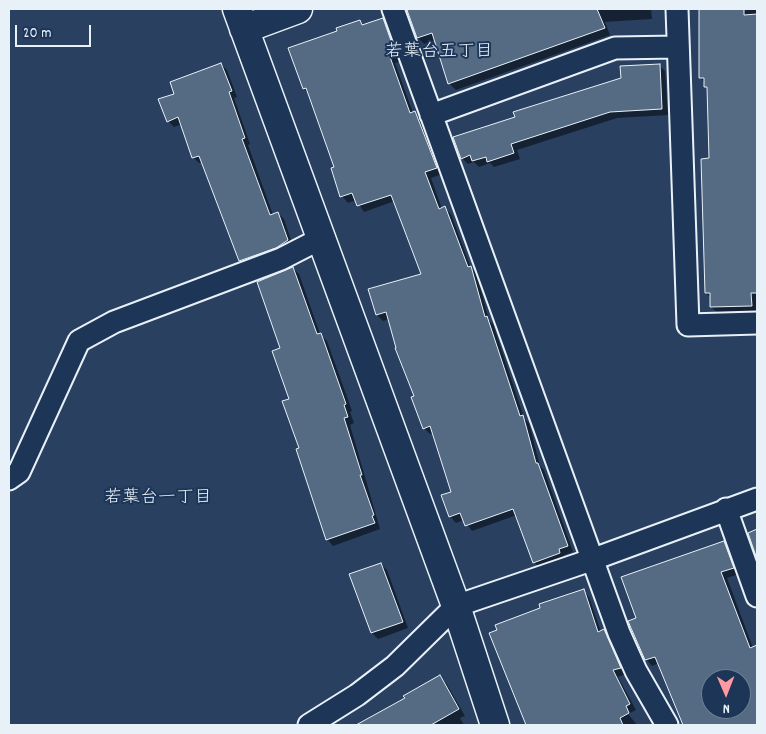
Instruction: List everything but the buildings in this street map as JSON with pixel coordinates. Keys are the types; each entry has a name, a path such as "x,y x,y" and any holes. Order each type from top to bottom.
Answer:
{"street":[{"path":"298,9 241,19 320,240 456,606 496,725"},
{"path":"393,9 592,560 636,671 667,725"},
{"path":"677,9 688,325 757,323"},
{"path":"431,114 615,48 677,47"},
{"path":"9,479 19,472 79,341 114,322 281,259 320,240"},
{"path":"309,725 357,695 395,666 456,606 592,560 757,498"},
{"path":"726,509 757,596"}],"district":[{"name":"若葉台五丁目","path":"439,54"},
{"name":"若葉台一丁目","path":"158,500"}]}
